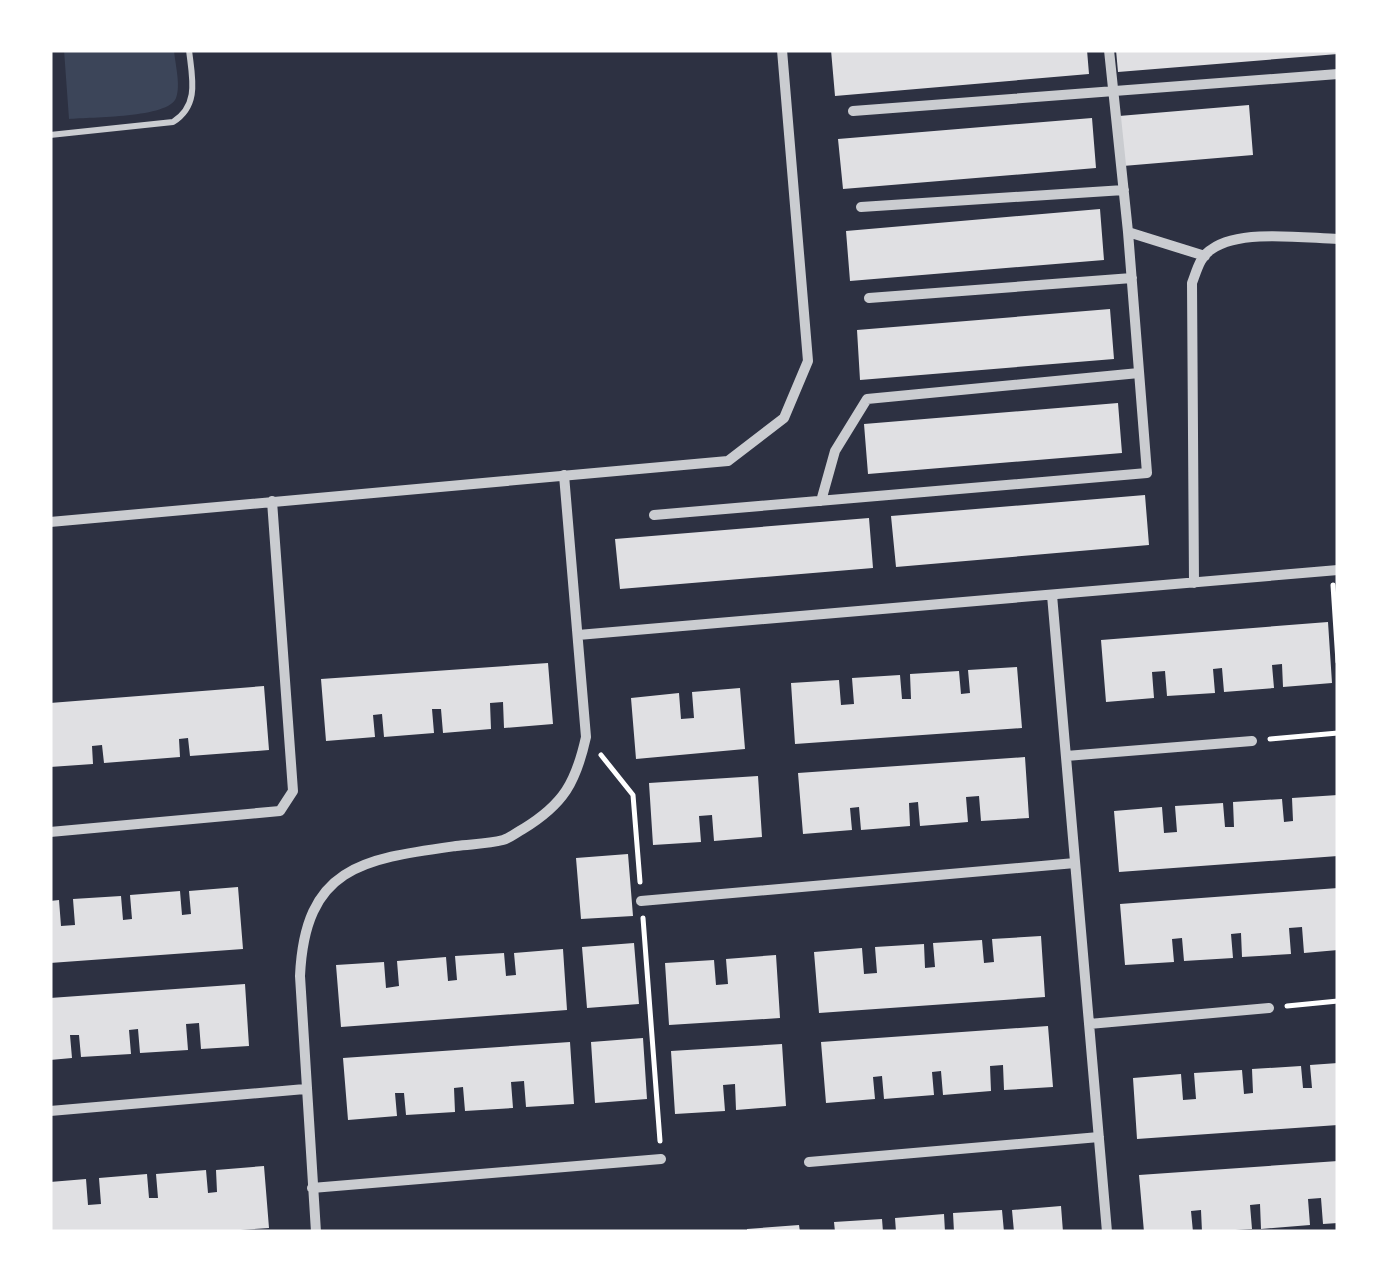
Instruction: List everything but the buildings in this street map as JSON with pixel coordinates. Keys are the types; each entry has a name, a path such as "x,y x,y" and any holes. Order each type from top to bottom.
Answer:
{"street":[{"path":"50,522 728,461 784,418 808,361 782,50"},
{"path":"654,515 1147,473 1109,50"},
{"path":"853,111 1338,74"},
{"path":"861,206 1124,190"},
{"path":"1128,232 1204,256"},
{"path":"1194,582 1192,283 1204,256 1227,240 1338,238"},
{"path":"868,298 1132,278"},
{"path":"821,501 835,450 866,399 1139,373"},
{"path":"316,1232 305,1089 302,939 313,910 330,885 359,866 390,855 505,840 561,801 579,770 586,737 564,475"},
{"path":"50,832 280,811 293,790 272,501"},
{"path":"578,636 1335,570"},
{"path":"1052,595 1107,1232"},
{"path":"1066,756 1252,741"},
{"path":"642,900 1075,863"},
{"path":"1089,1024 1269,1008"},
{"path":"50,1111 305,1089"},
{"path":"808,1162 1099,1137"},
{"path":"312,1188 661,1160"}],"lane":[{"path":"50,135 173,122 187,110 193,92 189,50"}],"path":[{"path":"1335,570 1338,662"},
{"path":"1252,741 1338,733"},
{"path":"586,737 633,795 661,1160"},
{"path":"1269,1008 1338,1001"}],"shaded area":[{"path":"64,50 174,50 176,98 170,105 145,113 69,119"}]}
